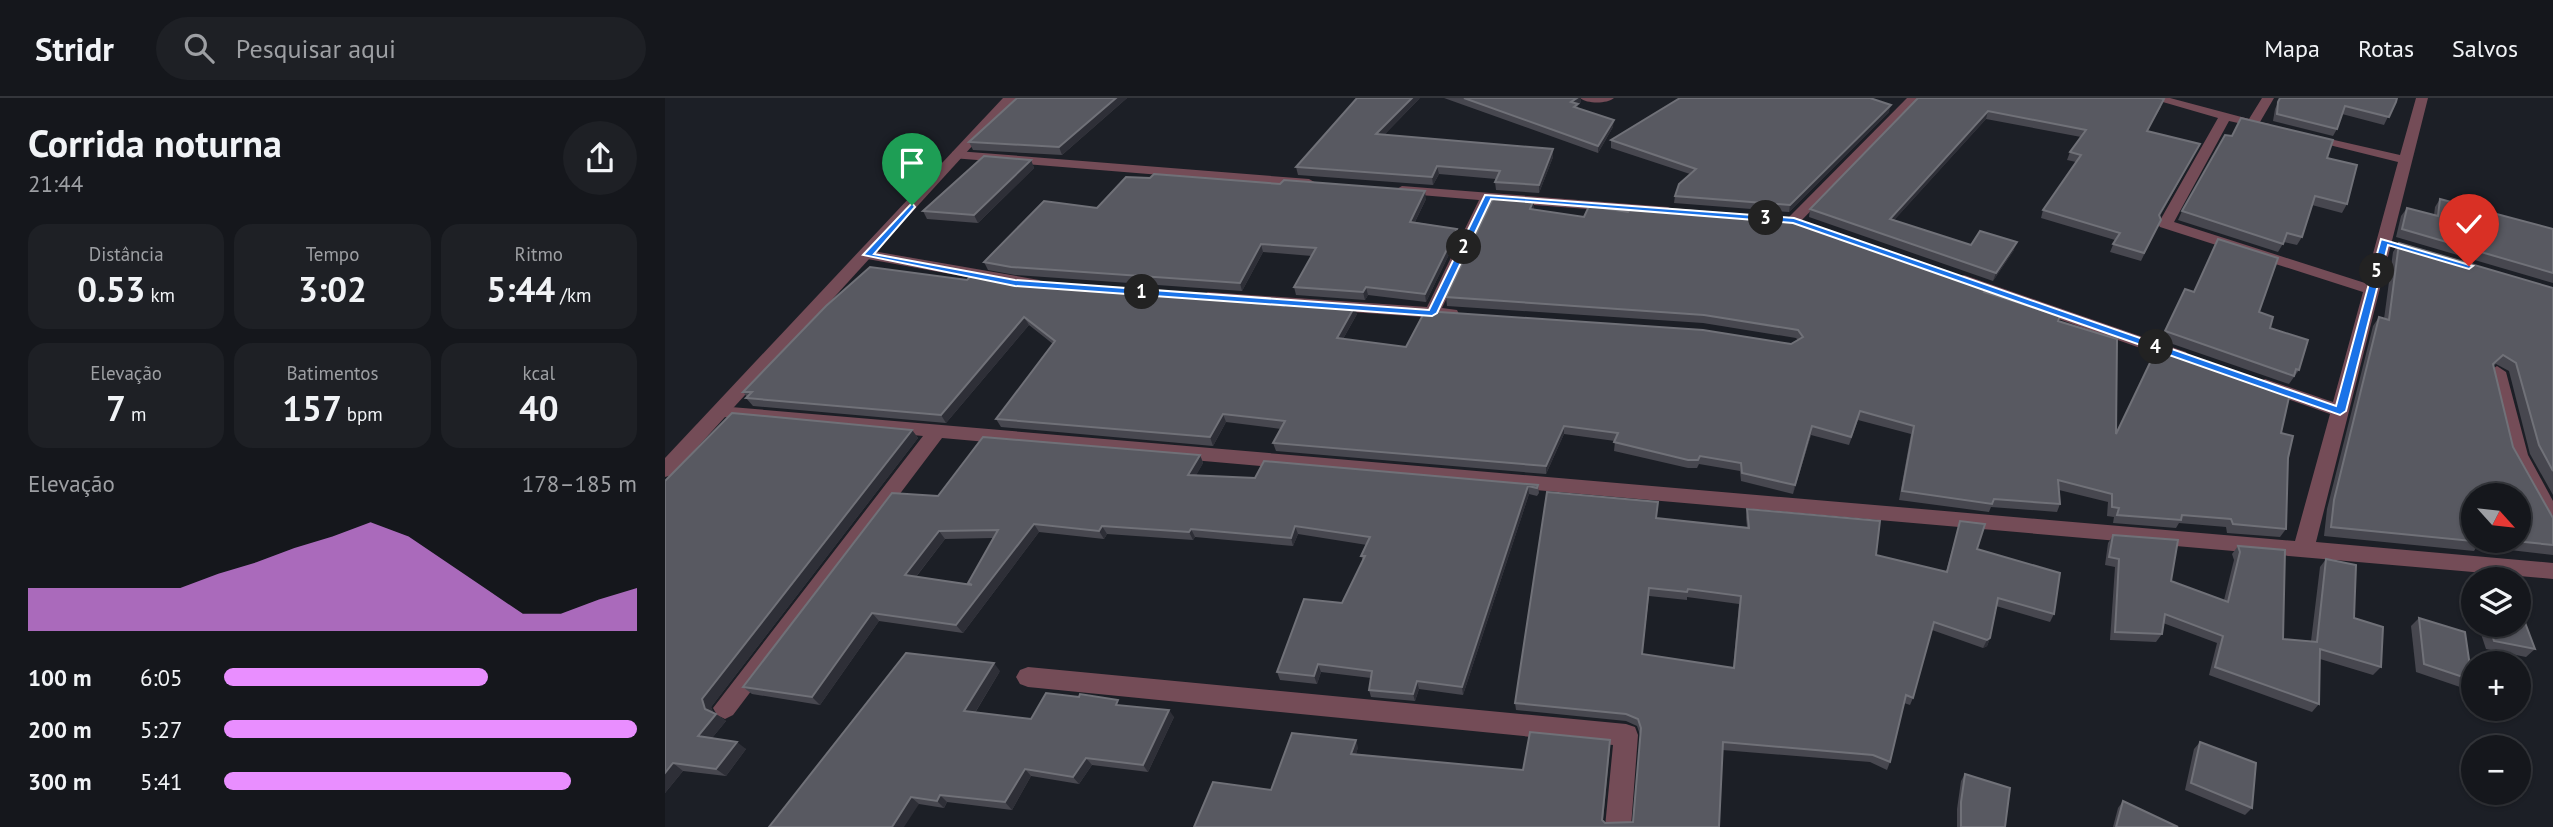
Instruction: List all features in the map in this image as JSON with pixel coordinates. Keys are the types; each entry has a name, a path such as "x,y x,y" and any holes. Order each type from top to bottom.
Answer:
{"street":[{"path":"665,470 1010,98"},
{"path":"1586,98 1608,98"},
{"path":"1794,222 1896,107 1914,98"},
{"path":"2155,98 2274,130"},
{"path":"2252,124 2268,98"},
{"path":"2303,551 2372,290 2391,243 2406,160 2422,98"},
{"path":"2225,117 2165,224 2372,290"},
{"path":"2297,135 2406,160"},
{"path":"957,155 1325,184"},
{"path":"1379,188 1683,212"},
{"path":"1432,313 1488,197"},
{"path":"867,255 1015,283 1057,286"},
{"path":"1950,275 2197,361"},
{"path":"1196,296 1472,316"},
{"path":"2497,372 2518,455 2553,520"},
{"path":"2249,379 2340,411"},
{"path":"719,412 2553,571"},
{"path":"725,708 937,431"},
{"path":"1028,677 1626,735 1618,827"}],"building":[{"path":"1017,98 1116,98 1059,147 969,142"},
{"path":"1357,98 1412,98 1376,134 1553,149 1539,185 1495,182 1500,171 1437,166 1432,177 1296,167"},
{"path":"1464,98 1577,98 1571,102 1578,104 1574,107 1614,120 1598,146"},
{"path":"1680,98 1870,98 1891,105 1790,205 1675,196 1679,184 1696,169 1611,140"},
{"path":"1918,98 2159,98 2164,99 2147,131 2200,144 2159,215 2161,220 2144,253 2113,244 2120,233 2043,210 2081,155 2070,152 2086,130 1988,111 1890,219 1971,245 1980,231 2017,242 1996,273 1810,209"},
{"path":"2280,98 2397,98 2389,117 2345,106 2337,129 2277,114"},
{"path":"2241,118 2333,140 2327,158 2357,165 2347,204 2315,196 2302,237 2287,233 2283,244 2182,211 2225,135 2232,136"},
{"path":"984,156 1031,160 974,215 923,211"},
{"path":"1154,174 1280,184 1284,180 1425,191 1410,222 1457,229 1425,294 1366,287 1363,292 1294,287 1316,248 1261,244 1240,283 1011,267 984,262 1044,201 1097,208 1126,177 1150,178"},
{"path":"1494,196 1534,199 1530,209 1584,217 1589,206 1628,212 1630,209 1670,209 1793,219 1987,287 1984,292 2060,316 2058,321 2117,339 2116,434 2158,346 2290,393 2281,433 2293,436 2288,458 2286,529 2233,524 2231,519 2182,515 2181,520 2117,515 2119,508 2112,507 2112,494 2058,480 2060,504 1994,499 1992,504 1902,491 1914,426 1860,411 1851,437 1812,426 1795,485 1742,473 1741,463 1700,456 1698,460 1688,460 1614,442 1618,433 1564,426 1546,466 1273,443 1285,421 1223,414 1210,437 996,419 1055,341 1024,317 941,415 746,398 752,392 743,392 826,306 870,267 967,280 972,275 1011,282 1232,298 1230,301 1284,306 1286,302 1355,306 1337,338 1406,347 1425,311 1703,330 1791,344 1803,337 1798,330 1704,315 1446,297"},
{"path":"2440,199 2553,229 2553,273 2402,229 2407,208 2438,216"},
{"path":"2218,239 2278,258 2259,312 2273,317 2270,328 2308,340 2299,370 2296,369 2294,376 2165,331 2185,289 2194,292"},
{"path":"2399,243 2553,288 2553,471 2539,445 2516,363 2503,355 2493,364 2513,447 2553,518 2553,545 2531,543 2531,483 2461,483 2461,540 2331,527 2334,500 2379,317 2389,320"},
{"path":"732,413 912,430 702,699 705,709 716,714 698,736 737,742 716,769 673,763 665,773 665,481"},
{"path":"983,437 1200,455 1188,475 1255,478 1264,461 1538,485 1537,488 1528,486 1462,687 1417,681 1413,694 1369,690 1372,671 1318,664 1314,676 1277,672 1304,599 1342,603 1365,556 1361,556 1370,537 1295,526 1291,538 1191,529 1189,532 1102,526 1099,531 1034,524 956,625 872,613 812,697 743,687 892,493 938,496","holes":["998,530 968,583 972,585 905,575 939,531"]},
{"path":"1547,492 1658,502 1656,518 1749,528 1747,509 1880,521 1876,555 1947,572 1960,521 1985,524 1977,549 2060,573 2054,614 1998,598 1990,638 1987,640 1934,622 1913,698 1906,695 1890,762 1873,755 1723,742 1719,827 1194,827 1213,782 1271,790 1292,733 1356,740 1351,754 1523,770 1530,732 1610,740 1602,820 1605,823 1633,822 1641,728 1638,719 1626,714 1515,703","holes":["1649,588 1687,592 1688,589 1741,596 1734,668 1642,654"]},
{"path":"2113,535 2178,540 2171,581 2228,602 2240,552 2238,546 2285,550 2283,639 2317,642 2326,559 2356,565 2354,618 2383,627 2381,667 2320,649 2319,704 2215,667 2223,636 2165,614 2162,634 2115,632 2119,559 2109,557"},
{"path":"2419,618 2461,631 2461,637 2466,637 2468,651 2461,651 2461,676 2424,664"},
{"path":"2493,637 2530,637 2535,649 2494,641"},
{"path":"906,653 994,663 964,711 1031,719 1046,693 1079,697 1080,694 1118,700 1116,705 1169,710 1143,765 1086,758 1073,777 1025,769 1005,802 940,795 937,801 911,797 892,827 769,827"},
{"path":"2200,742 2256,763 2252,808 2191,783"},
{"path":"1965,774 2010,788 2005,827 1961,827"},
{"path":"2123,801 2178,827 2116,827"}],"route":[{"path":"912,205 867,255 1015,283 1432,313 1488,197 1794,220 2340,411 2384,241 2469,266"}]}
